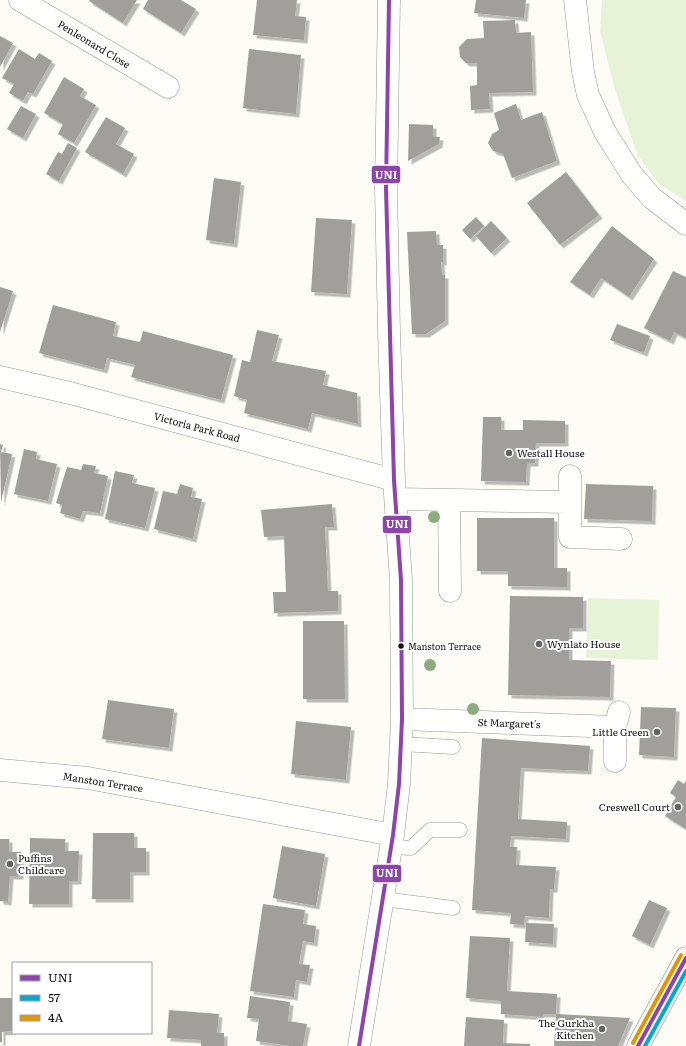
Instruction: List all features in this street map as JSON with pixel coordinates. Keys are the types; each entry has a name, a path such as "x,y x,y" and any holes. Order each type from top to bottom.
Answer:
{"main road":[{"path":"638,1046 686,958"}],"street":[{"name":"Penleonard Close","path":"20,0 168,87"},
{"path":"358,1046 392,841 399,784 402,719 401,580 395,489 389,332 386,188 389,0"},
{"path":"575,0 583,72 588,94 605,132 632,175 652,198 686,224"},
{"name":"Victoria Park Road","path":"0,377 70,393 395,489"},
{"path":"570,476 570,537 621,539"},
{"path":"395,489 449,500 570,502"},
{"path":"449,500 450,591"},
{"name":"St Margaret's","path":"402,719 617,719 615,761"},
{"name":"Manston Terrace","path":"0,770 88,778 392,841"}],"lane":[{"path":"401,744 453,747"},
{"path":"392,841 411,848 430,830 460,830"},
{"path":"383,899 453,908"}],"green space":[{"path":"602,0 686,0 686,201 659,184 638,156 615,90 600,31"},
{"path":"588,598 659,600 658,660 586,658"}],"building":[{"path":"137,0 123,23 89,1"},
{"path":"148,0 181,0 196,9 181,33 143,9"},
{"path":"257,0 297,0 295,16 306,17 304,40 253,35"},
{"path":"476,0 526,0 524,18 474,13"},
{"path":"515,20 516,33 531,32 533,92 489,93 490,109 471,110 470,86 477,85 477,63 466,63 460,57 459,47 467,39 484,38 483,21"},
{"path":"0,36 13,43 0,67"},
{"path":"19,49 35,59 39,53 52,61 33,94 28,92 23,101 9,93 14,84 2,78"},
{"path":"249,49 301,55 296,114 243,108"},
{"path":"64,77 84,89 80,96 96,105 74,143 58,134 63,124 44,113"},
{"path":"516,104 521,120 542,112 557,161 512,178 503,154 493,151 488,143 492,134 499,130 494,113"},
{"path":"21,106 36,114 23,138 7,129"},
{"path":"106,117 125,128 116,144 134,154 123,174 85,152"},
{"path":"409,124 433,125 433,137 440,137 439,144 408,161"},
{"path":"68,143 77,148 59,181 46,174 58,152 62,154"},
{"path":"566,172 599,215 560,245 527,203"},
{"path":"214,178 241,182 234,244 206,240"},
{"path":"476,217 484,226 470,239 462,230"},
{"path":"316,218 352,220 347,294 311,292"},
{"path":"491,221 507,238 491,253 476,236"},
{"path":"612,226 654,259 629,297 601,278 590,295 570,282"},
{"path":"436,231 437,245 443,245 443,262 441,262 442,275 445,275 445,321 426,334 412,334 407,232"},
{"path":"673,271 686,277 686,338 674,332 670,341 644,328"},
{"path":"0,287 13,291 0,332"},
{"path":"53,305 116,322 113,336 140,342 143,331 233,355 221,400 131,377 135,365 107,358 104,370 39,353"},
{"path":"617,324 650,336 644,353 610,340"},
{"path":"257,330 279,335 272,361 326,371 323,385 357,393 358,424 312,413 308,429 244,413 247,400 234,396 242,360 250,362"},
{"name":"Westall House","path":"483,417 501,417 501,430 523,430 523,420 565,421 565,443 536,443 535,463 527,463 526,482 481,481"},
{"path":"0,444 3,445 1,452 12,454 1,502"},
{"path":"24,449 37,452 36,459 57,464 48,501 14,494"},
{"path":"83,464 96,466 94,473 108,476 100,513 83,511 80,519 60,513 62,505 56,503 67,467 81,470"},
{"path":"115,471 134,475 132,483 155,488 145,528 105,519"},
{"path":"180,484 193,488 191,497 202,499 193,539 154,529 163,491 177,494"},
{"path":"586,484 653,486 652,521 584,519"},
{"path":"332,504 334,527 325,527 328,591 338,591 338,611 274,613 273,592 286,592 284,536 264,537 261,510"},
{"path":"477,518 554,518 554,568 567,568 567,587 508,586 508,571 477,571"},
{"name":"Wynlato House","path":"510,596 583,597 583,628 569,628 569,660 611,661 610,697 508,695"},
{"path":"303,621 344,621 345,699 303,699"},
{"path":"108,700 174,709 169,748 102,739"},
{"name":"Little Green","path":"641,707 676,708 674,757 639,755"},
{"path":"296,721 351,727 346,780 291,774"},
{"path":"482,738 590,746 588,771 521,768 518,819 567,822 566,839 511,836 510,847 517,847 516,865 556,867 554,889 550,889 549,918 525,916 524,925 510,924 511,913 472,910"},
{"name":"Creswell Court","path":"678,780 684,784 686,781 686,829 665,816 676,797 670,793"},
{"path":"93,833 134,833 134,848 146,848 146,872 130,872 130,899 92,899"},
{"path":"30,838 65,839 65,851 79,851 78,881 69,881 69,904 29,904"},
{"name":"Puffins Childcare","path":"0,839 9,839 9,852 21,852 20,876 10,876 8,902 0,901"},
{"path":"282,846 325,854 316,906 273,898"},
{"path":"649,900 667,908 650,945 632,936"},
{"path":"263,904 305,910 303,924 316,926 314,943 303,941 299,964 310,965 307,982 296,980 294,997 250,991"},
{"path":"526,923 554,924 553,944 525,942"},
{"path":"470,936 510,938 507,991 557,994 556,1014 544,1014 543,1017 501,1014 501,1001 466,998"},
{"path":"250,996 290,1002 288,1021 307,1024 303,1046 290,1046 256,1041 259,1019 247,1018"},
{"path":"0,998 12,998 12,1031 2,1032 2,1042 0,1042"},
{"path":"169,1010 219,1014 217,1033 224,1033 224,1046 201,1046 201,1040 167,1038"},
{"path":"556,1014 630,1018 618,1046 554,1046"},
{"path":"466,1017 504,1020 503,1043 530,1044 530,1046 464,1046"}],"transit line":[{"name":"UNI","path":"359,1046 393,835 399,784 402,719 401,580 394,480 386,188 389,0"},
{"name":"4A","path":"633,1043 681,955"},
{"name":"UNI","path":"638,1046 686,958"},
{"name":"57","path":"645,1046 686,971"}],"place":[{"name":"Westall House","path":"509,453"},
{"name":"Wynlato House","path":"539,644"},
{"name":"Manston Terrace","path":"401,646"},
{"name":"Little Green","path":"657,732"},
{"name":"Creswell Court","path":"678,807"},
{"name":"Puffins Childcare","path":"10,864"},
{"name":"The Gurkha Kitchen","path":"602,1029"}]}
